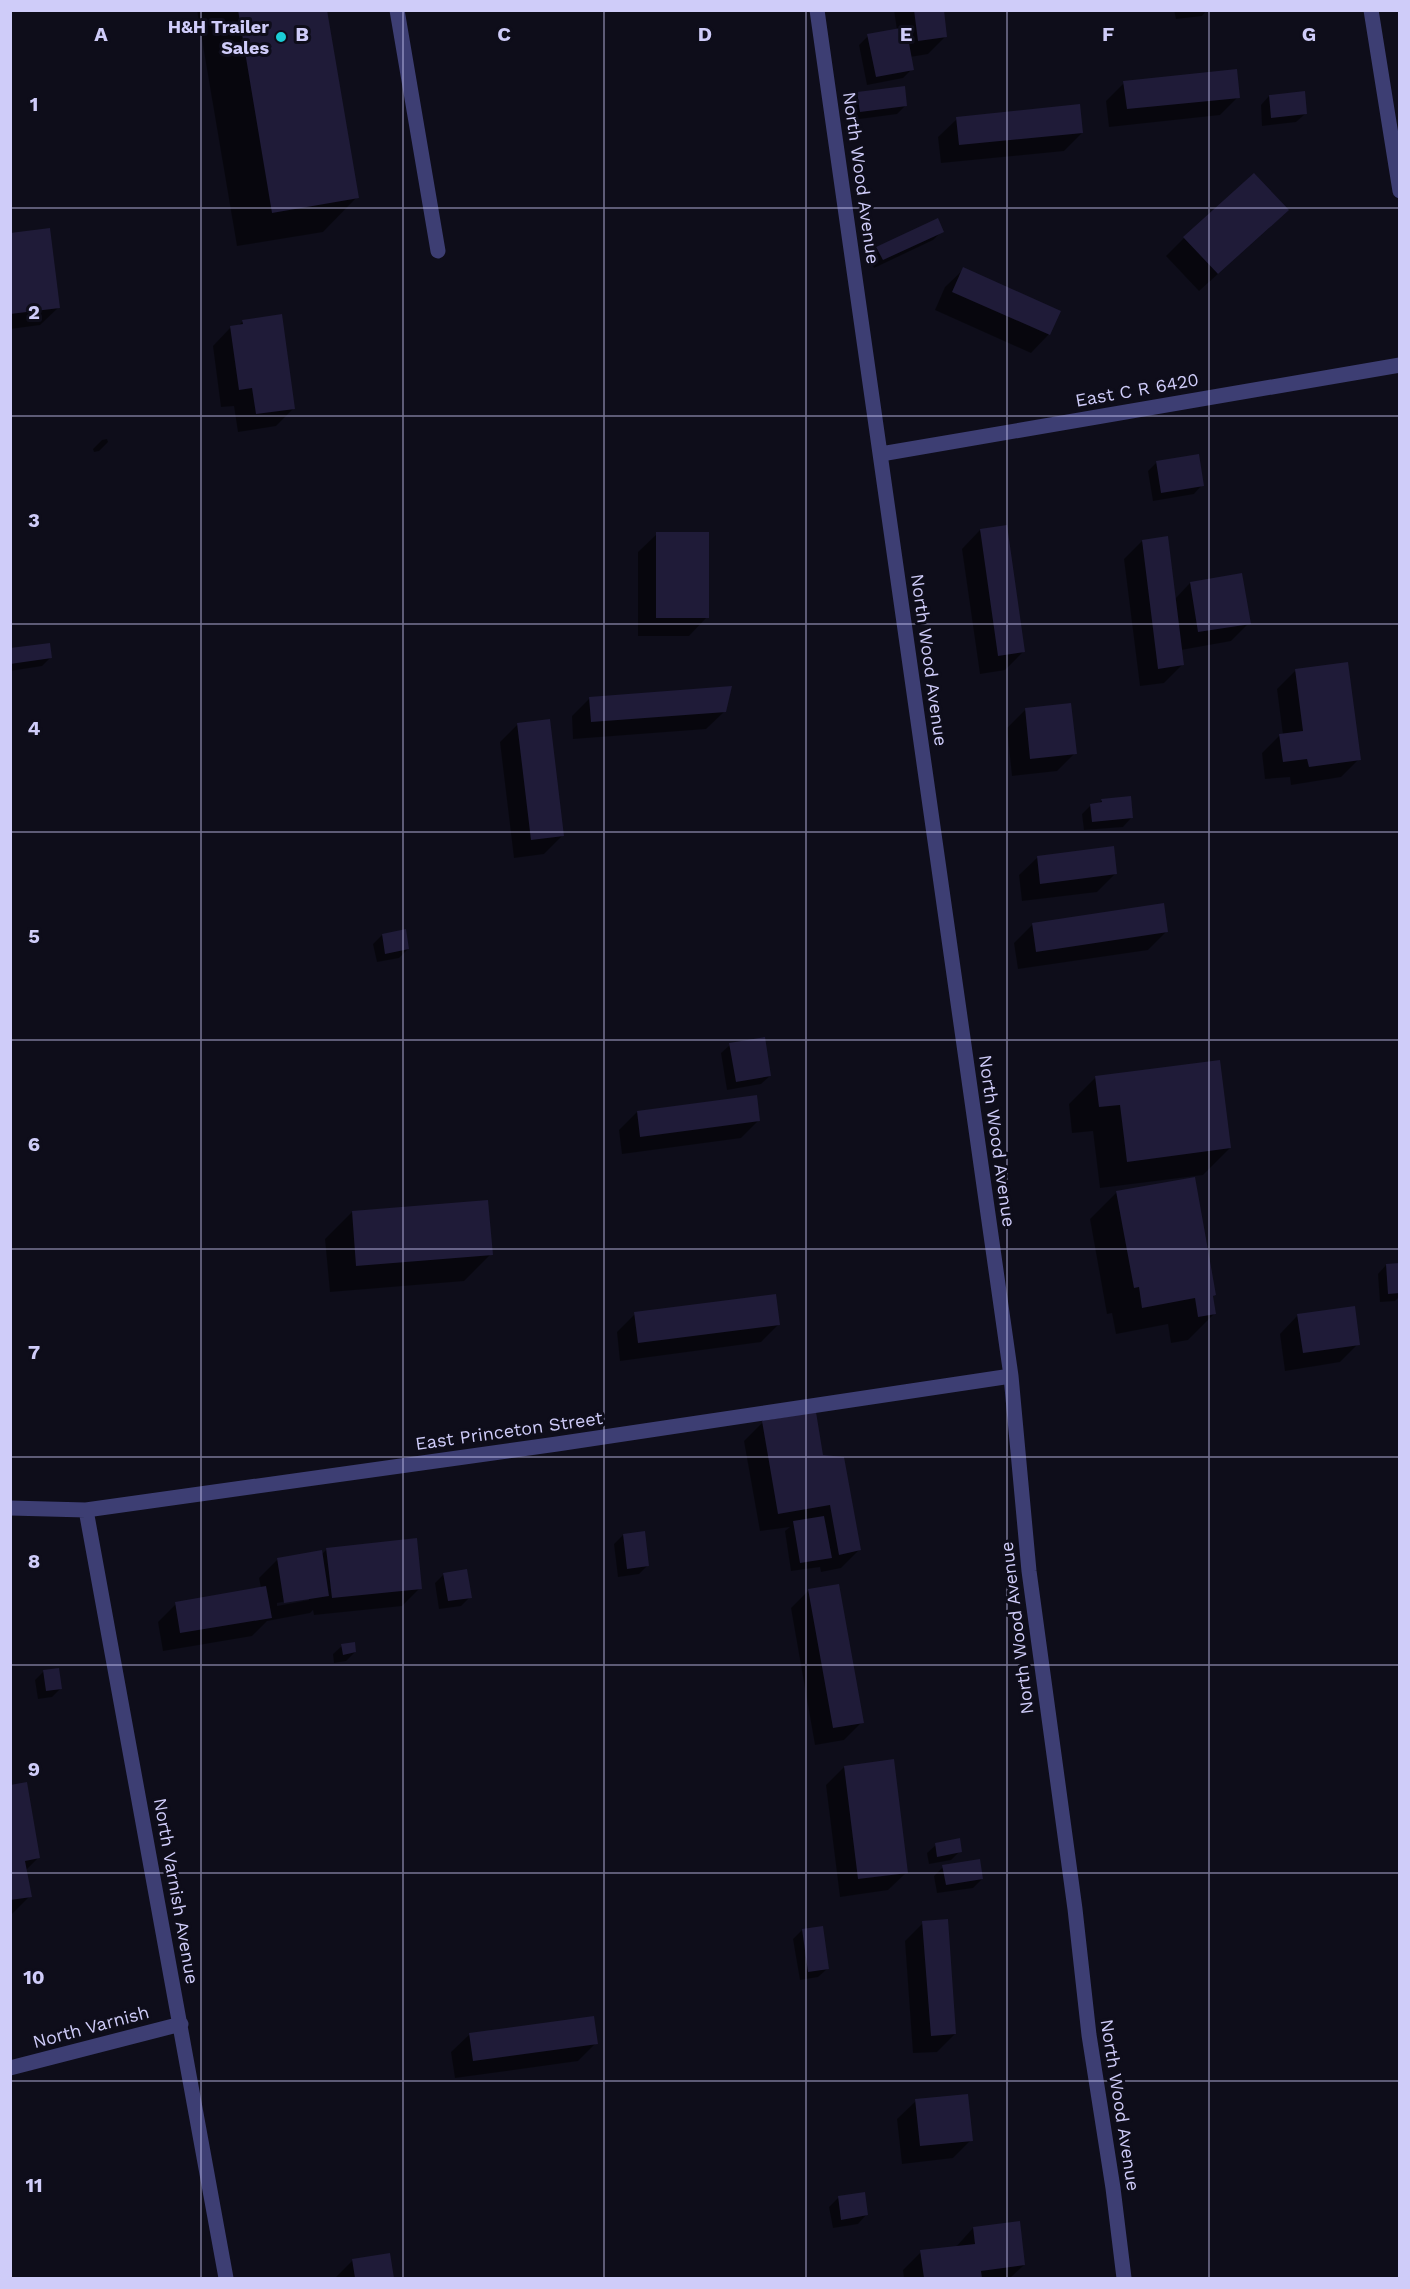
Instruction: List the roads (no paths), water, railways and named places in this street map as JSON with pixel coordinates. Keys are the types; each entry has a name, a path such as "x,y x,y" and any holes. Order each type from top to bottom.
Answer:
{"street":[{"path":"397,10 438,250"},
{"name":"North Wood Avenue","path":"817,10 1011,1376 1030,1582 1075,1909 1089,2035 1113,2188 1124,2278"},
{"path":"1371,10 1400,191"},
{"name":"East C R 6420","path":"881,454 1400,365"},
{"name":"East Princeton Street","path":"10,1508 86,1510 558,1444 1011,1376"},
{"name":"North Varnish Avenue","path":"86,1510 226,2278"},
{"name":"North Varnish","path":"10,2068 181,2024"}],"place":[{"name":"H&H Trailer Sales","path":"281,37"}]}
